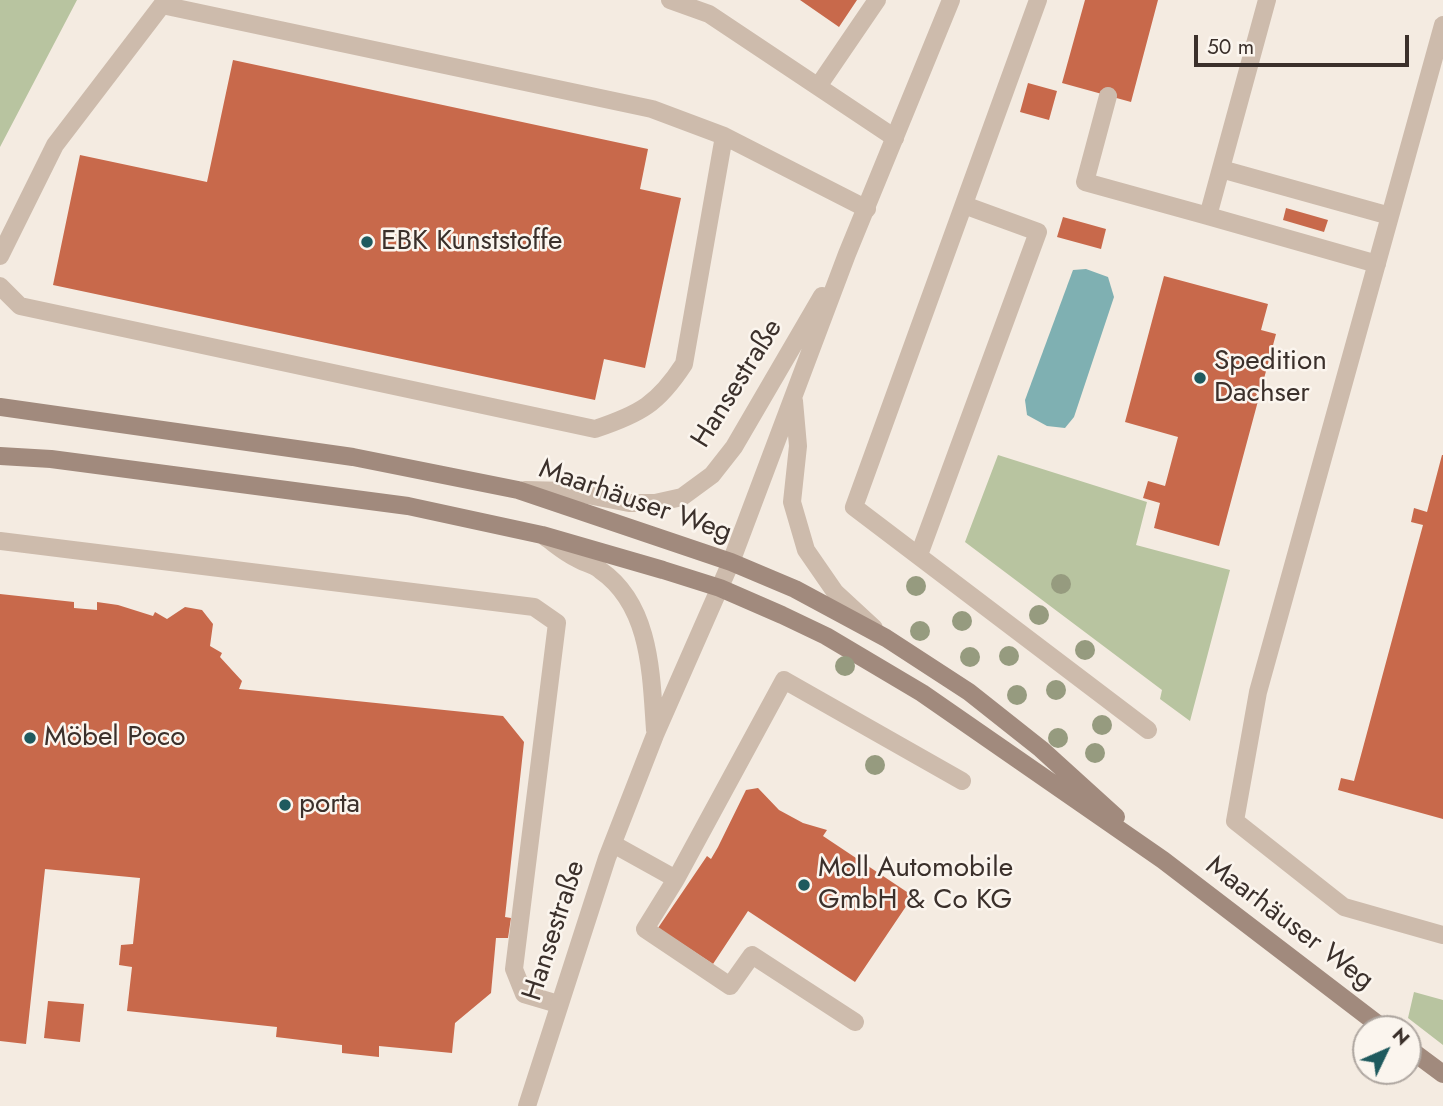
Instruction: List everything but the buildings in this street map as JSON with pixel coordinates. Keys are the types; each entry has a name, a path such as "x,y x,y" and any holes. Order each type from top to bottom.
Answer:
{"main road":[{"name":"Maarhäuser Weg","path":"0,407 354,457 518,490 731,562 795,589 886,638 969,692 1041,749 1163,860"},
{"name":"Maarhäuser Weg","path":"0,456 51,459 408,506 542,535 720,588 826,636 922,693 1163,860 1366,1015"},
{"path":"1422,1058 1443,1074"}],"street":[{"path":"670,0 709,15 819,85 895,138"},
{"path":"819,85 877,0"},
{"name":"Hansestraße","path":"527,1106 558,1004 612,845 655,735 731,562 847,254 951,0"},
{"path":"1038,0 854,507 1148,730"},
{"path":"1208,216 1267,0"},
{"path":"0,256 55,145 162,5 652,109 724,135 867,209"},
{"path":"1443,25 1258,692 1235,821 1344,907 1443,935"},
{"path":"1108,96 1085,182 1377,264"},
{"path":"0,286 20,306 595,429 632,417 665,392 684,364 724,135"},
{"path":"1221,169 1390,216"},
{"path":"919,555 1038,232 964,205"},
{"name":"Hansestraße","path":"518,490 567,491 629,503 654,503 682,497 712,475 734,447 847,254"},
{"name":"Hansestraße","path":"793,398 798,446 792,502 806,550 835,592 886,638"},
{"name":"Hansestraße","path":"542,535 575,558 599,569 624,591 637,612 651,673 655,735"},
{"path":"0,541 534,607 557,623 514,969 524,994 558,1004"},
{"path":"855,1021 752,955 730,986 645,929 676,879 784,680 962,781"},
{"path":"612,845 676,879"}],"green space":[{"path":"0,0 77,0 0,147"},
{"path":"998,455 1147,502 1136,545 1230,570 1190,721 1160,699 1162,690 965,542"},
{"path":"1414,992 1443,1000 1443,1045 1422,1029 1422,1015 1409,1015"}],"water":[{"path":"1086,269 1108,277 1114,297 1074,417 1065,428 1047,426 1027,415 1025,400 1073,270"}],"place":[{"name":"EBK Kunststoffe","path":"367,242"},
{"name":"Spedition Dachser","path":"1200,378"},
{"name":"Möbel Poco","path":"30,738"},
{"name":"porta","path":"285,805"},
{"name":"Moll Automobile GmbH & Co KG","path":"804,885"}]}
